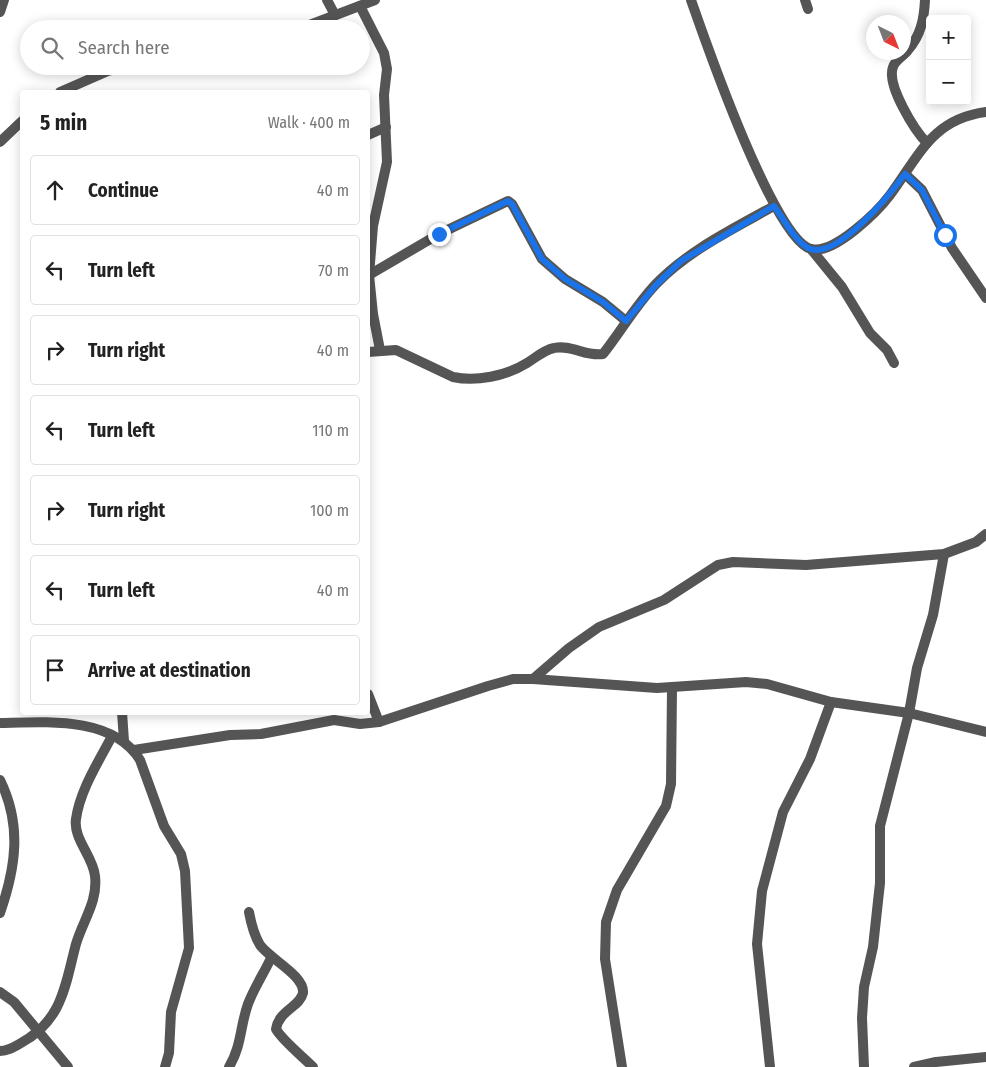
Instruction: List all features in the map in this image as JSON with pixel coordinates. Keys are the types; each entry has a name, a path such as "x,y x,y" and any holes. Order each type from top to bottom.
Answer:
{"street":[{"path":"0,12 4,0"},
{"path":"326,0 335,15"},
{"path":"322,20 375,0"},
{"path":"691,0 731,111 774,206 804,245 811,249 842,287 870,333 887,350 894,363"},
{"path":"925,0 925,16 918,36 908,51 895,64 892,72 901,103 914,129 927,143"},
{"path":"360,6 367,20"},
{"path":"370,27 386,61 384,95 387,162 373,226 370,263"},
{"path":"65,90 99,75"},
{"path":"811,249 821,250 832,245 877,210 927,143 945,125 960,118 986,112"},
{"path":"0,142 20,124"},
{"path":"370,134 386,126"},
{"path":"905,174 922,190 952,248 986,298"},
{"path":"370,274 439,234 508,201 512,204 542,259 565,279 603,302 626,321"},
{"path":"370,352 380,350 405,353 453,377 475,379 512,370 551,348 561,346 592,354 603,354 626,321 656,285 681,261 774,206"},
{"path":"370,297 380,350"},
{"path":"533,679 569,648 599,628 664,600 718,565 733,562 806,566 944,554 976,542 986,534"},
{"path":"864,1067 863,1002 864,987 873,947 880,883 880,826 917,668 933,615 944,554"},
{"path":"134,750 230,735 260,734 334,720 360,724 380,722 513,679 672,688 753,683 768,684 831,702 908,713 986,732"},
{"path":"622,1067 605,959 606,922 616,890 666,806 671,784 672,688"},
{"path":"370,699 380,722"},
{"path":"770,1067 757,944 762,890 783,812 810,759 831,702"},
{"path":"122,715 124,741"},
{"path":"0,722 67,722 82,725 124,741 134,750 153,793 164,826 181,854 185,871 189,948 171,1012 168,1027 169,1053 165,1067"},
{"path":"0,1051 13,1047 38,1032 61,1001 69,978 76,943 96,895 95,875 78,835 76,818 89,779 112,736"},
{"path":"0,780 13,811 14,842 14,862 0,913"},
{"path":"249,912 252,928 260,944 271,958 295,975 303,990 297,1003 282,1014 276,1029 284,1040 296,1049 313,1067"},
{"path":"229,1067 240,1043 249,1002 271,958"},
{"path":"0,992 14,1002 68,1067"},
{"path":"914,1067 936,1062 986,1057"}],"route":[{"path":"439,234 508,201 512,204 542,259 565,279 603,302 626,321 656,285 681,261 774,206 804,245 811,249 821,250 852,231 877,210 905,174 922,190 938,218 945,235"}]}
